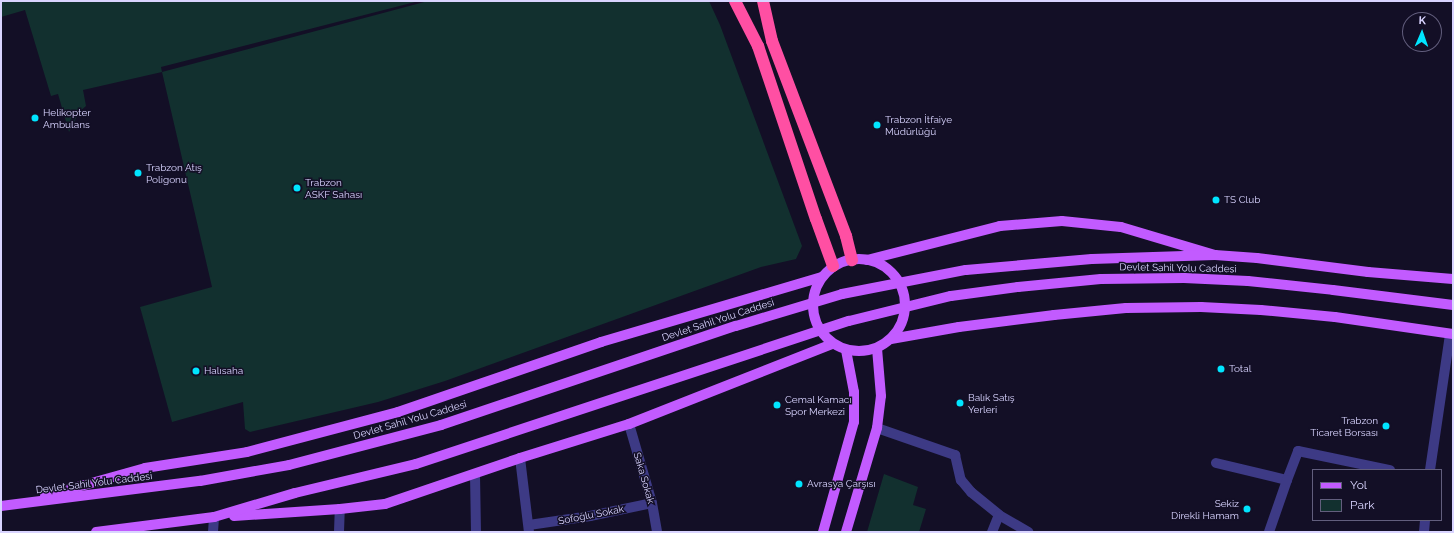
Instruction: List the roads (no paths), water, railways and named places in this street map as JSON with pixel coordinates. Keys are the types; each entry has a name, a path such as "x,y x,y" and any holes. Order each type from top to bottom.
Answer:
{"highway":[{"path":"735,1 758,46"},
{"path":"744,1 816,218 834,266"},
{"path":"758,1 846,236 852,260"},
{"path":"763,1 772,41"}],"main road":[{"path":"867,260 880,265 892,273 900,285 905,299 904,314 899,328 890,339 877,348 862,352 846,350 832,344 821,333 814,320 812,304 815,290 822,277 834,266 852,260 867,260 1000,226 1062,221 1121,227 1215,255 1257,258 1368,272 1453,279"},
{"name":"Devlet Sahil Yolu Caddesi","path":"6,506 200,481 289,465 441,425 736,326 842,294 966,270 1092,259 1215,255"},
{"path":"6,506 146,468 247,452 398,412 601,342 822,277"},
{"name":"Devlet Sahil Yolu Caddesi","path":"96,532 214,517 295,493 416,464 849,320 951,296 1018,286 1101,279 1142,278 1248,281 1453,305"},
{"path":"890,339 959,327 1054,315 1126,308 1201,307 1328,316 1452,334"},
{"path":"214,517 340,509 386,504 475,475 520,458 629,424 832,344"},
{"path":"846,532 877,428 881,396 877,348"},
{"path":"823,532 854,422 854,392 846,350"}],"street":[{"path":"1430,469 1452,334"},
{"name":"Saka Sokak","path":"629,424 652,503 657,532"},
{"path":"877,428 955,455 961,480 971,492 999,515 1028,532"},
{"path":"1269,532 1298,451 1385,469"},
{"path":"520,458 529,529"},
{"path":"1216,463 1287,480"},
{"path":"475,475 476,532"},
{"name":"Sofoğlu Sokak","path":"529,529 652,503"},
{"path":"338,532 340,509"},
{"path":"992,532 999,515"},
{"path":"213,532 214,517"},
{"path":"1424,532 1425,521"}],"place":[{"name":"Helikopter Ambulans","path":"35,118"},
{"name":"Trabzon İtfaiye Müdürlüğü","path":"877,125"},
{"name":"Trabzon Atış Poligonu","path":"138,173"},
{"name":"Trabzon ASKF Sahası","path":"297,188"},
{"name":"TS Club","path":"1216,200"},
{"name":"Total","path":"1221,369"},
{"name":"Halısaha","path":"196,371"},
{"name":"Balık Satış Yerleri","path":"960,403"},
{"name":"Cemal Kamacı Spor Merkezi","path":"777,405"},
{"name":"Trabzon Ticaret Borsası","path":"1386,426"},
{"name":"Avrasya Çarşısı","path":"799,484"},
{"name":"Sekiz Direkli Hamam","path":"1247,509"}]}
